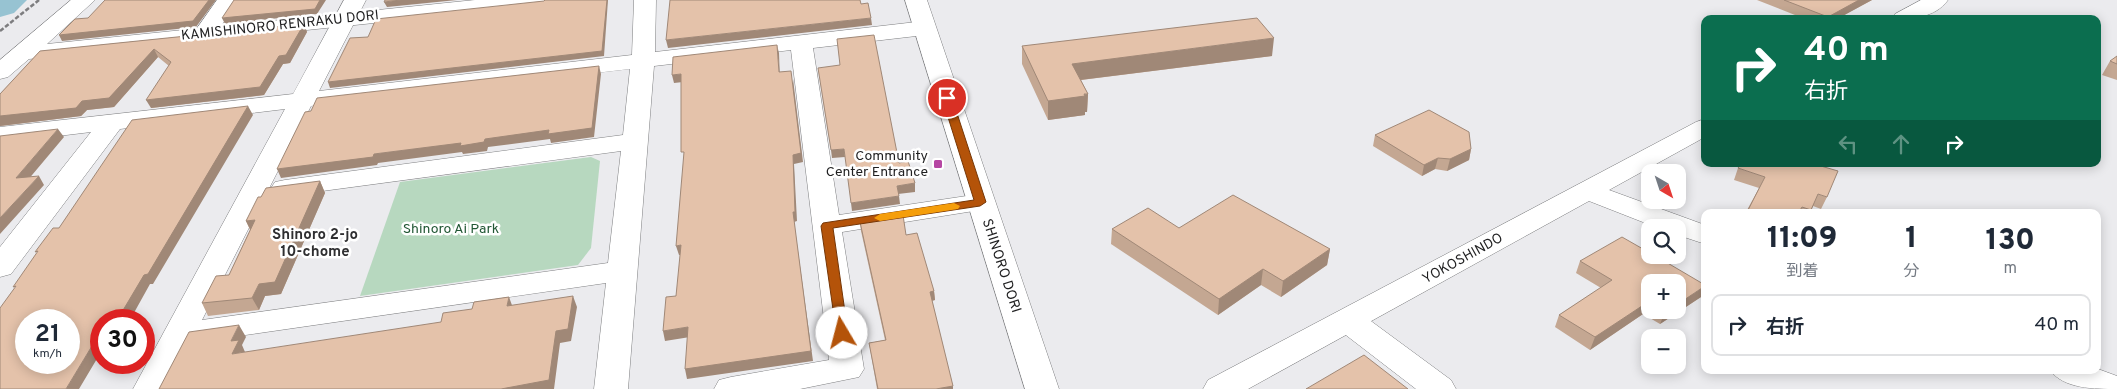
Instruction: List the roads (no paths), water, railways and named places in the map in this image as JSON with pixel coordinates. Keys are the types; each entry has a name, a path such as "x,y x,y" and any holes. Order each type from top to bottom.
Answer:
{"street":[{"path":"0,72 84,0"},
{"path":"204,34 228,0"},
{"name":"KAMISHINORO RENRAKU DORI","path":"22,53 204,34 350,10 537,0"},
{"path":"611,389 643,61 645,0"},
{"name":"SHINORO DORI","path":"916,0 1042,389"},
{"path":"1910,15 1937,0"},
{"path":"150,389 350,10"},
{"path":"0,135 925,28"},
{"path":"731,389 847,369 801,42"},
{"path":"0,267 112,122"},
{"name":"YOKOSHINDO","path":"1220,389 1701,129"},
{"path":"254,192 635,141"},
{"path":"1587,191 1701,234"},
{"path":"827,226 980,202"},
{"path":"180,334 623,271"},
{"path":"1349,321 1439,389"},
{"path":"2077,374 2116,389"}],"waterway":[{"path":"0,5 7,0"}],"place":[{"name":"Community Center Entrance","path":"938,164"}],"district":[{"name":"Shinoro 2-jo 10-chome","path":"315,244"}],"park label":[{"name":"Shinoro Ai Park","path":"451,229"}]}
